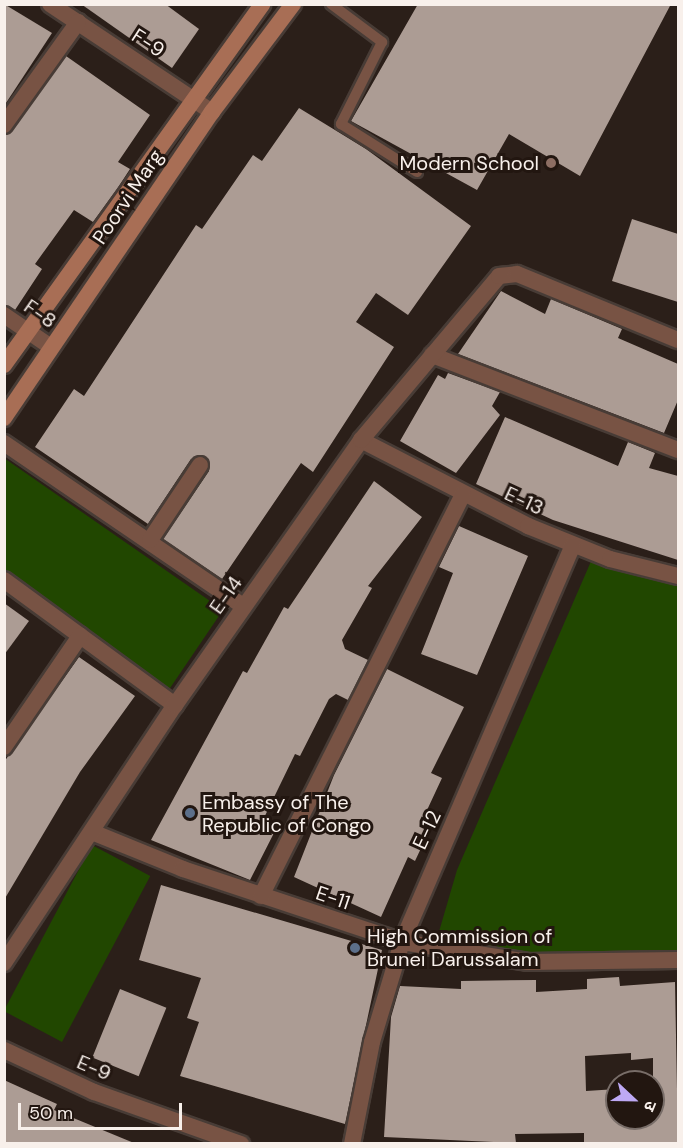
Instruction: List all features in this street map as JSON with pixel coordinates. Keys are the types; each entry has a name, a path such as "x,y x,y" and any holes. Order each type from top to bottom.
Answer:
{"main road":[{"name":"Poorvi Marg","path":"4,365 192,98 262,4"},
{"name":"Poorvi Marg","path":"4,418 212,112 293,4"}],"street":[{"name":"F-9","path":"50,4 212,112"},
{"path":"4,125 78,22"},
{"name":"E-14","path":"4,963 175,705 361,440 432,355 507,271 678,340"},
{"name":"F-8","path":"4,315 51,347"},
{"path":"432,355 678,450"},
{"name":"E-13","path":"361,440 463,495 573,545 678,576"},
{"path":"4,443 150,540 243,606"},
{"path":"150,540 200,465"},
{"path":"261,896 463,495"},
{"name":"E-12","path":"352,1143 372,1042 402,942 573,545"},
{"path":"4,580 175,705"},
{"path":"4,747 80,636"},
{"name":"E-11","path":"92,832 261,896 402,942 528,962 678,960"},
{"name":"E-9","path":"4,1050 94,1092 238,1143"}],"lane":[{"path":"331,4 382,42 341,124 417,172"}],"green space":[{"path":"4,458 223,610 166,694 5,573"},
{"path":"592,559 678,584 678,952 536,954 438,935 457,870"},
{"path":"92,845 150,876 62,1042 4,1011"}],"building":[{"path":"4,4 52,33 4,106"},
{"path":"81,4 165,4 199,29 172,68"},
{"path":"418,4 671,4 580,176 509,134 477,190 351,121"},
{"path":"66,56 150,115 118,162 130,169 117,189 93,222 74,210 35,264 42,269 15,310 4,305 4,135"},
{"path":"299,108 366,149 471,226 408,315 376,293 356,322 394,347 313,472 301,463 222,579 163,539 209,471 206,457 191,459 148,524 35,447 74,389 84,396 196,225 202,229 253,155 262,161"},
{"path":"632,219 678,234 678,302 612,281"},
{"path":"501,291 545,314 551,299 622,329 618,338 678,364 678,400 664,433 458,354"},
{"path":"448,373 500,392 492,406 500,415 456,473 400,441 438,375 445,379"},
{"path":"505,417 618,466 628,442 655,453 649,468 678,476 678,560 553,520 476,484"},
{"path":"374,481 422,517 368,586 372,588 342,640 345,649 368,660 348,700 336,694 329,699 300,756 295,754 262,822 276,829 250,880 151,840 243,671 247,673 284,607 288,609"},
{"path":"459,526 528,556 477,675 421,654 453,573 439,567"},
{"path":"4,603 29,621 4,655"},
{"path":"79,657 135,696 80,772 4,900 4,762"},
{"path":"387,669 464,707 431,773 442,778 421,823 431,827 415,861 408,857 381,917 294,877 334,775"},
{"path":"161,885 382,950 345,1124 180,1076 199,1022 187,1018 201,978 139,960"},
{"path":"619,977 620,986 675,982 678,1143 584,1143 584,1133 515,1134 516,1143 384,1137 391,1017 400,986 461,989 461,981 536,980 536,992 587,989 587,979"},
{"path":"120,989 166,1008 139,1076 92,1058"},
{"path":"4,1080 57,1104 54,1110 134,1143 4,1143"}],"place":[{"name":"Modern School","path":"551,163"},
{"name":"Embassy of The Republic of Congo","path":"190,813"},
{"name":"High Commission of Brunei Darussalam","path":"355,948"}]}
